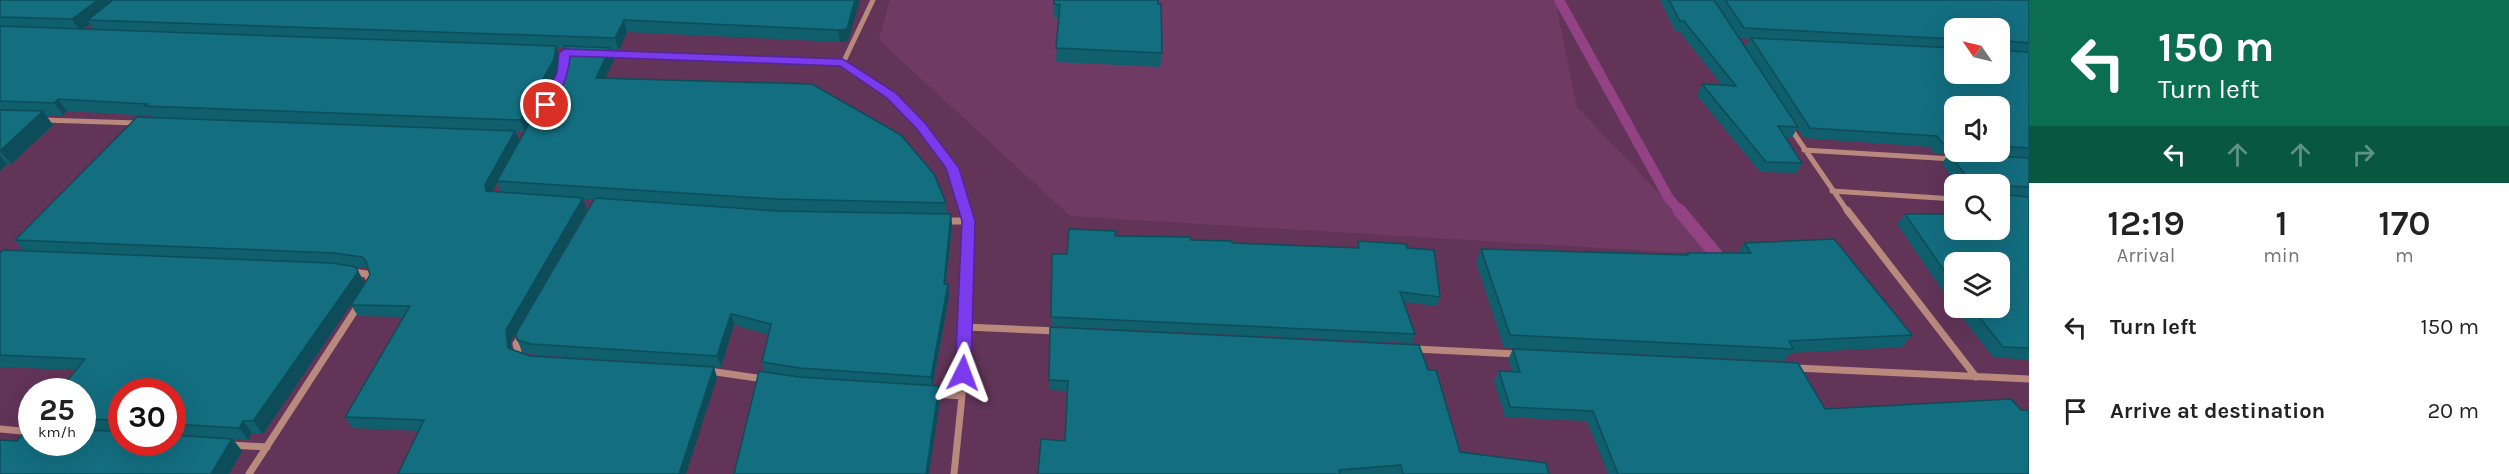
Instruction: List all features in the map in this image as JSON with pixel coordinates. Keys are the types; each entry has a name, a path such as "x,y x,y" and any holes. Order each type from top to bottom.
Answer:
{"street":[{"path":"843,63 873,0"},
{"path":"599,54 843,63 891,96 921,125 952,168 969,221 962,396 954,474"},
{"path":"35,119 141,123"},
{"path":"1785,121 1832,191 1976,377"},
{"path":"1804,150 1944,159"},
{"path":"1832,191 1944,198"},
{"path":"933,221 969,221"},
{"path":"249,474 371,285 367,274 340,270"},
{"path":"526,358 518,356 516,344 528,324"},
{"path":"965,327 1060,331"},
{"path":"1405,349 1524,355"},
{"path":"1785,368 2029,379"},
{"path":"700,370 768,380"},
{"path":"927,394 962,396"},
{"path":"0,429 18,431"},
{"path":"220,444 267,447"}],"shaded area":[{"path":"890,0 1555,0 1577,107 1718,255 1070,216 879,40"}],"building":[{"path":"0,0 98,0 72,19 0,17"},
{"path":"113,0 855,0 847,29 624,20 615,38 88,20"},
{"path":"1054,0 1158,0 1158,4 1161,4 1162,53 1056,48 1060,5 1054,4"},
{"path":"1669,0 1714,0 1798,127 1778,126 1802,163 1766,162 1702,84 1736,86 1684,21 1680,21"},
{"path":"1725,0 2029,0 2029,43 2010,41 2010,18 1944,18 1944,38 1744,28"},
{"path":"0,26 556,46 554,59 520,120 145,106 148,104 58,99 54,103 0,101"},
{"path":"1751,38 1944,48 1944,84 2010,84 2010,51 2029,52 2029,148 2010,147 2010,96 1944,96 1944,143 1937,136 1810,128"},
{"path":"565,46 610,48 596,78 812,84 901,135 934,174 946,203 777,199 497,181 563,63"},
{"path":"0,110 43,111 0,151"},
{"path":"137,117 515,131 485,185 486,191 583,198 506,330 508,348 530,356 714,367 679,474 398,474 424,420 345,417 410,306 351,305 370,275 366,261 362,257 334,253 15,240"},
{"path":"2010,157 2029,158 2029,187 2010,186 2010,174 1965,174 1956,162 2010,162"},
{"path":"2010,195 2029,197 2029,348 2003,347 1980,318 2010,318 2010,252 1944,252 1944,271 1905,214 1944,214 1944,240 2010,240"},
{"path":"595,198 777,211 951,214 944,284 948,284 931,377 800,368 762,362 771,324 731,314 717,356 531,344 517,340 516,333"},
{"path":"1069,229 1116,231 1115,236 1190,237 1191,240 1232,241 1232,243 1359,248 1358,241 1406,244 1407,248 1434,250 1440,297 1400,292 1415,334 1051,317 1052,254 1067,254"},
{"path":"1834,239 1912,335 1789,341 1793,349 1510,335 1481,249 1688,255 1687,253 1751,253 1744,243"},
{"path":"3,250 332,263 356,267 358,272 253,421 243,421 239,428 186,425 186,378 108,378 108,420 96,419 96,378 69,378 85,359 0,355 0,253"},
{"path":"1050,327 1419,345 1428,370 1436,370 1460,452 1546,463 1549,474 1403,474 1401,465 1339,470 1340,474 1038,474 1041,439 1065,441 1068,381 1049,380"},
{"path":"1513,349 1798,363 1825,409 2011,399 2021,410 2029,410 2029,474 1618,474 1593,411 1510,407 1499,371 1520,372"},
{"path":"759,371 799,377 939,386 926,474 734,474"},
{"path":"96,430 108,431 108,456 186,456 186,436 232,439 211,474 0,474 0,440 18,440 18,456 96,456"}],"waterway":[{"path":"1559,0 1668,197 1680,212"},
{"path":"1679,210 1725,265"}],"route":[{"path":"546,105 563,73 565,53 843,63 891,96 921,125 952,168 969,221 963,373"}]}
